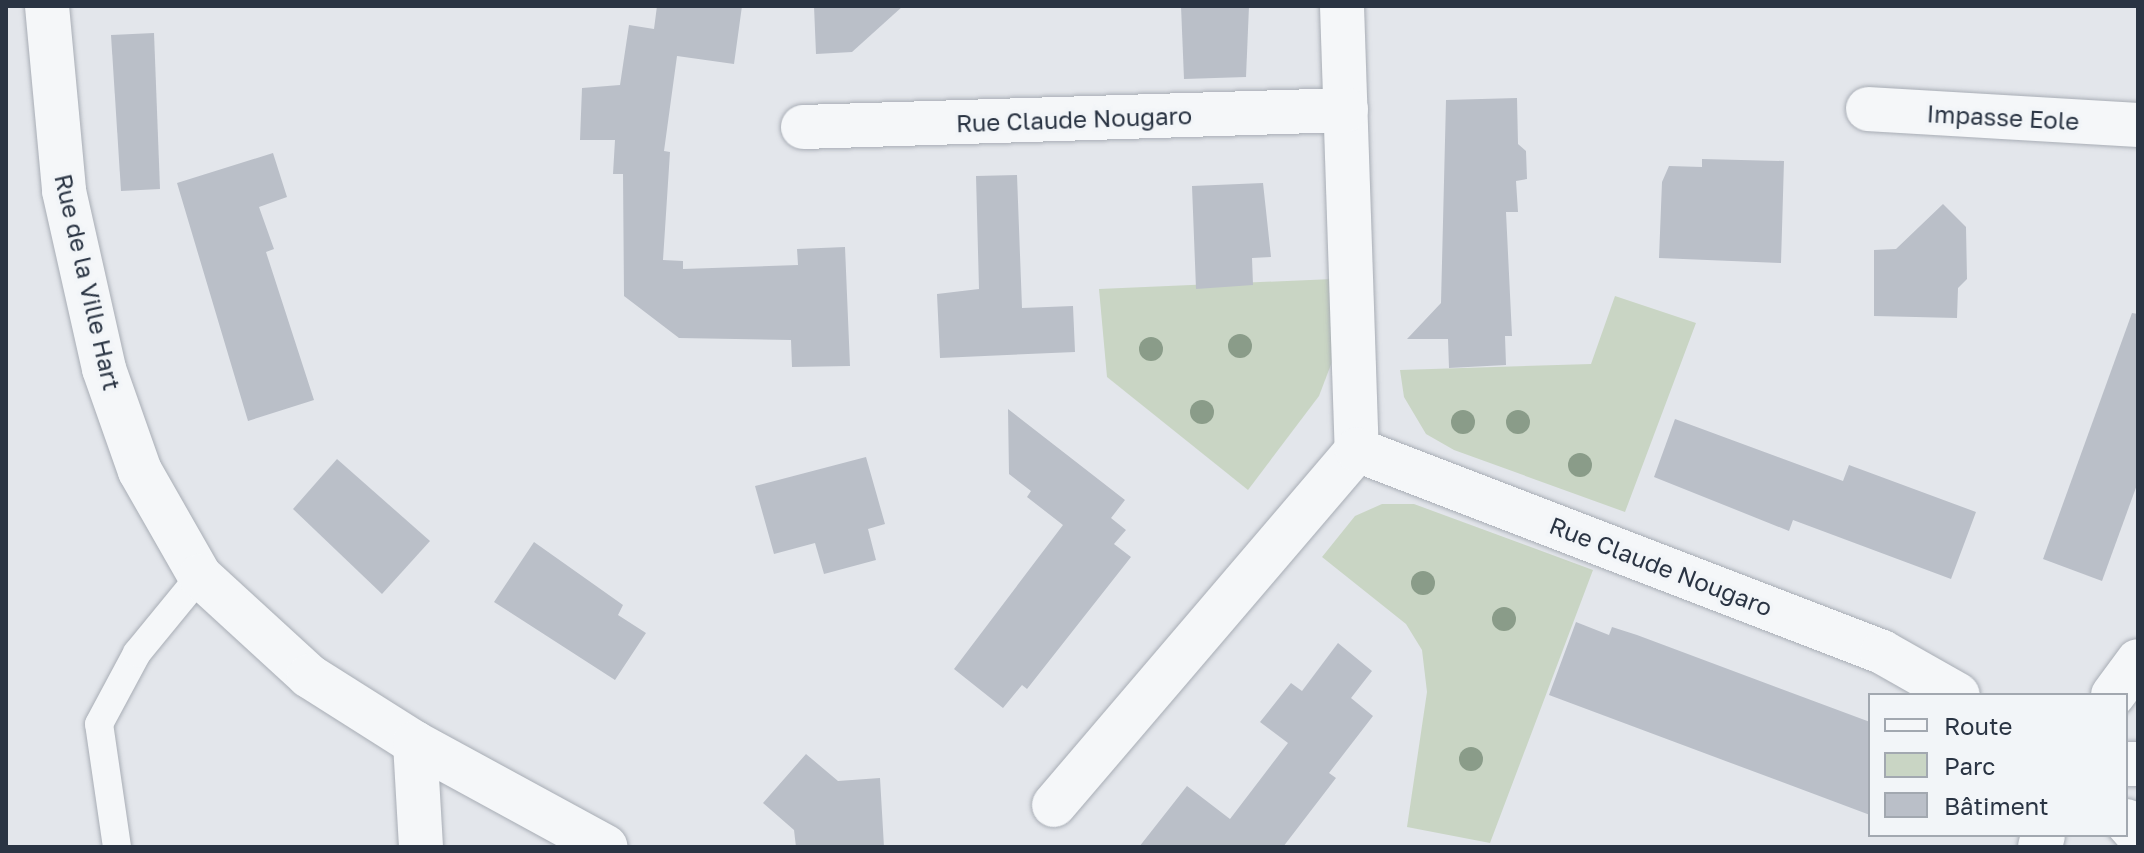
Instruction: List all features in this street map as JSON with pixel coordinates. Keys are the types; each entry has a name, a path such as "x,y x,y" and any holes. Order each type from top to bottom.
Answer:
{"street":[{"name":"Rue de la Ville Hart","path":"47,6 64,191 104,369 140,471 200,576 309,676 415,743 606,847"},
{"path":"1054,805 1357,450 1342,6"},
{"name":"Impasse Eole","path":"1868,109 2138,125"},
{"name":"Rue Claude Nougaro","path":"803,127 1346,110"},
{"name":"Rue Claude Nougaro","path":"1357,450 1882,652 1954,693"},
{"path":"2114,693 2138,661"},
{"path":"415,743 421,847"}],"lane":[{"path":"117,847 99,724 137,653 200,576"}],"green space":[{"path":"1333,279 1335,354 1319,396 1248,490 1107,377 1099,289"},
{"path":"1615,296 1696,323 1625,512 1454,450 1426,434 1404,397 1400,370 1591,364"},
{"path":"1382,504 1414,504 1593,570 1490,843 1407,827 1427,692 1422,650 1406,624 1322,557 1355,516"}],"building":[{"path":"657,6 742,6 734,64 677,56 664,151 670,152 663,260 683,261 683,269 798,265 797,249 845,247 850,366 792,367 791,340 679,338 624,296 623,174 613,174 615,140 580,140 582,88 620,85 629,25 654,29"},
{"path":"814,6 903,6 852,52 816,54"},
{"path":"1181,6 1249,6 1246,77 1184,79"},
{"path":"154,33 160,189 121,191 111,35"},
{"path":"1517,98 1518,144 1526,151 1527,179 1516,181 1518,212 1506,212 1512,336 1505,336 1506,365 1449,368 1448,339 1407,339 1441,303 1446,100"},
{"path":"273,153 287,197 259,207 274,249 266,252 314,400 248,421 177,183"},
{"path":"1702,159 1784,161 1781,263 1659,258 1662,182 1669,166 1702,167"},
{"path":"1017,175 1022,308 1073,306 1075,352 940,358 937,294 979,289 976,176"},
{"path":"1263,183 1271,257 1252,258 1253,285 1196,289 1192,186"},
{"path":"1943,204 1966,227 1967,279 1958,288 1957,318 1874,316 1874,250 1896,249"},
{"path":"2132,313 2138,314 2138,482 2102,581 2043,559"},
{"path":"1008,409 1125,500 1111,518 1126,530 1114,544 1131,557 1027,689 1022,685 1003,708 954,669 1063,525 1027,497 1031,491 1009,474"},
{"path":"1675,419 1843,481 1849,465 1976,512 1951,579 1793,520 1789,531 1654,477"},
{"path":"866,457 885,524 868,529 876,560 824,574 815,543 774,554 755,486"},
{"path":"337,459 430,541 382,594 293,509"},
{"path":"534,542 623,605 618,615 646,633 615,680 494,602"},
{"path":"1576,622 1609,635 1612,627 1637,635 1868,721 1868,814 1549,695"},
{"path":"1338,643 1372,671 1351,698 1373,716 1329,773 1336,778 1283,847 1139,847 1187,786 1230,819 1288,743 1260,722 1291,683 1302,691"},
{"path":"806,754 838,781 880,778 884,847 796,847 794,830 763,803"}]}
